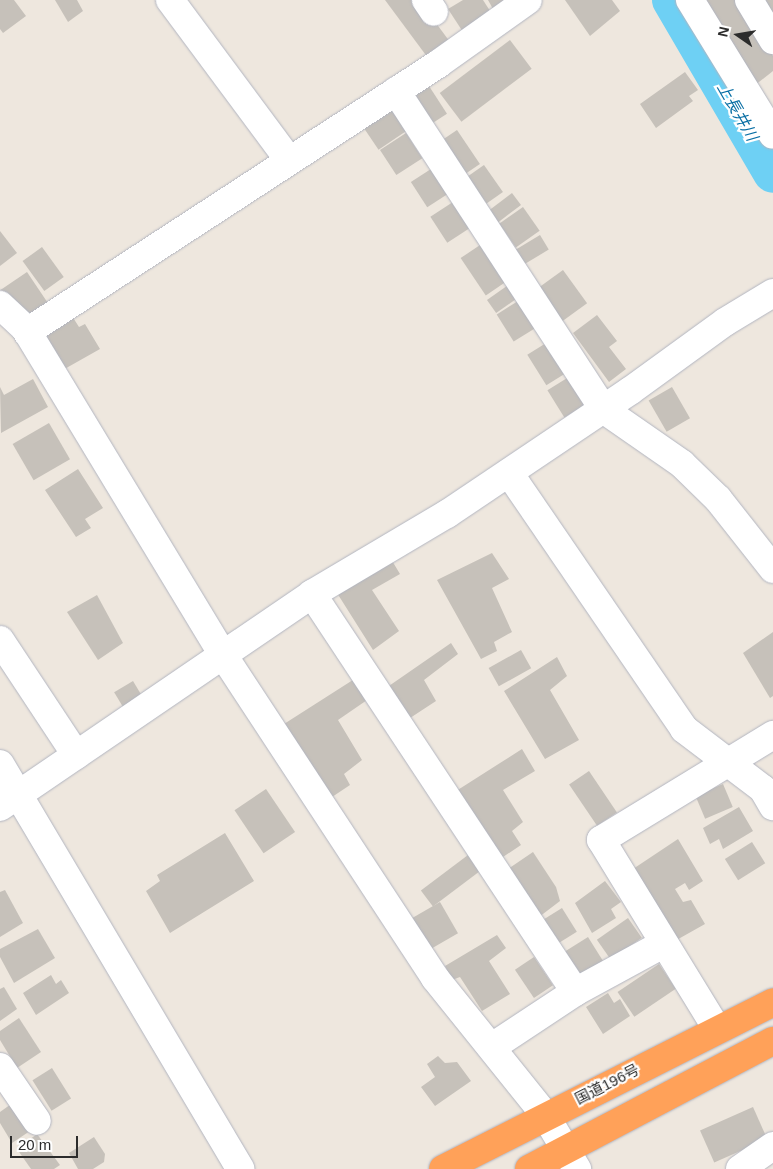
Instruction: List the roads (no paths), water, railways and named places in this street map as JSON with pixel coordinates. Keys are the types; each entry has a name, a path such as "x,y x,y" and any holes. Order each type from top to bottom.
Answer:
{"highway":[{"name":"国道196号","path":"443,1169 545,1115 717,1028 773,1002"},
{"path":"529,1169 570,1159 773,1041"}],"street":[{"path":"170,0 289,160"},
{"path":"27,332 396,91 528,0"},
{"path":"690,0 765,104 773,135"},
{"path":"749,0 773,40"},
{"path":"396,91 603,409 682,464 718,499 773,569"},
{"path":"9,801 312,594 448,514 603,409 725,322 773,293"},
{"path":"0,305 27,332 223,654 435,978 545,1115 570,1159"},
{"path":"508,473 684,729 763,789 773,806"},
{"path":"312,594 575,992"},
{"path":"0,640 76,755"},
{"path":"717,1028 663,944 601,840 773,736"},
{"path":"0,764 9,801 240,1169"},
{"path":"492,1047 575,992 663,944"},
{"path":"0,1067 37,1121"},
{"path":"740,1169 773,1146"}],"waterway":[{"name":"上長井川","path":"672,0 773,173"}]}
